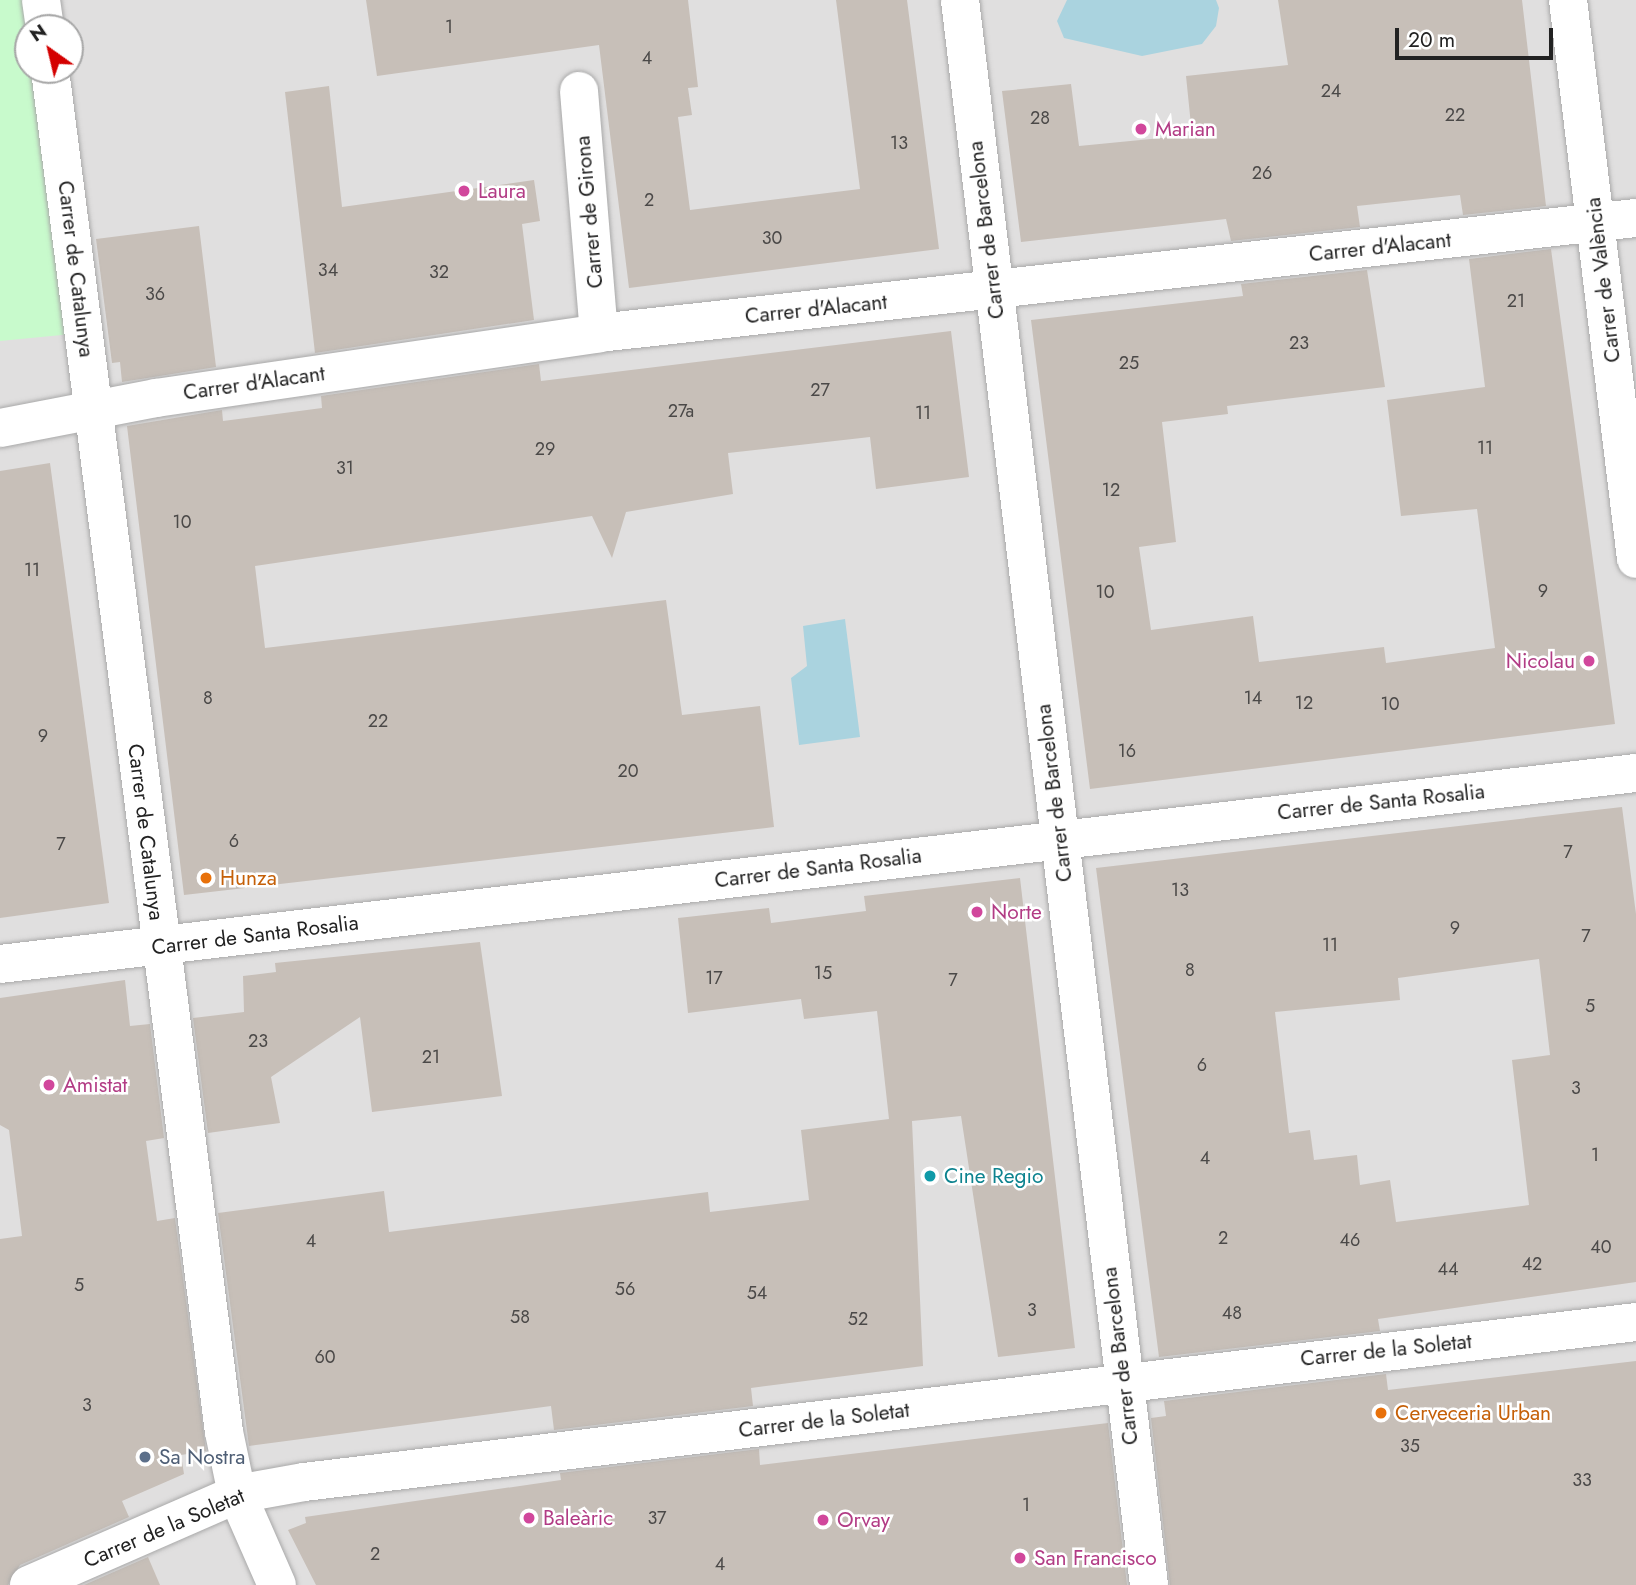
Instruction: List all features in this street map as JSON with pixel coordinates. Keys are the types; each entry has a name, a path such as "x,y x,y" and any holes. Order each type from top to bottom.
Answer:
{"street":[{"name":"Carrer de Barcelona","path":"960,0 1149,1585"},
{"name":"Carrer de València","path":"1568,0 1636,559"},
{"name":"Carrer de Catalunya","path":"52,84 160,947 237,1494 277,1585"},
{"name":"Carrer de Girona","path":"579,91 599,333"},
{"name":"Carrer d'Alacant","path":"0,428 599,333 1636,218"},
{"name":"Carrer de Santa Rosalia","path":"0,964 1060,838 1636,773"},
{"name":"Carrer de la Soletat","path":"29,1585 237,1494 1636,1322"}],"shaded area":[{"path":"0,0 1636,0 1636,1585 0,1585"}],"green space":[{"path":"0,0 25,0 26,14 14,14 14,84 36,84 72,334 0,341"}],"water":[{"path":"1067,0 1216,0 1219,8 1216,26 1202,44 1142,56 1064,38 1057,21"},
{"path":"845,619 860,737 799,745 791,678 807,666 803,626"}],"building":[{"path":"366,0 688,0 698,87 688,88 692,115 678,117 690,210 860,189 836,0 907,0 939,249 629,288 599,45 377,76"},
{"path":"1278,0 1522,0 1546,206 1463,215 1460,195 1357,206 1360,227 1231,241 1226,219 1021,242 1002,91 1071,84 1079,146 1192,135 1186,76 1288,65"},
{"path":"329,86 342,207 534,180 540,221 522,224 534,320 315,353 285,92"},
{"path":"199,226 216,367 122,382 120,362 112,363 96,239"},
{"path":"1551,249 1615,724 1090,789 1031,320 1243,296 1241,284 1367,270 1385,387 1227,406 1228,414 1162,422 1176,542 1139,547 1151,630 1253,616 1259,662 1384,647 1386,663 1495,648 1477,509 1401,516 1387,400 1485,387 1469,259"},
{"path":"951,331 969,477 876,489 870,437 728,453 733,494 626,512 612,558 592,516 255,566 265,648 666,600 682,715 760,706 774,827 184,895 127,426 222,410 223,421 322,408 321,396 539,364 541,381"},
{"path":"50,463 109,903 0,918 0,471"},
{"path":"1622,807 1636,914 1636,1282 1378,1319 1380,1331 1159,1357 1096,868","holes":["1539,959 1550,1055 1512,1060 1529,1205 1396,1222 1390,1180 1360,1185 1357,1155 1314,1160 1310,1130 1289,1133 1275,1012 1400,1000 1398,978"]},
{"path":"1020,878 1075,1348 998,1357 961,1116 912,1121 923,1366 751,1388 753,1406 554,1430 551,1406 249,1446 218,1213 384,1191 389,1232 708,1192 710,1212 809,1200 801,1130 889,1119 877,1011 804,1019 801,999 688,1013 678,918 769,908 771,923 866,911 864,896"},
{"path":"480,942 502,1096 372,1112 360,1017 271,1077 280,1123 208,1133 193,1018 244,1012 243,976 276,972 275,963"},
{"path":"125,980 130,1026 150,1024 164,1138 146,1141 157,1221 175,1218 206,1451 181,1455 184,1474 122,1501 129,1517 20,1565 8,1585 0,1585 0,1239 22,1236 9,1130 0,1125 0,998"},
{"path":"1636,1361 1636,1585 1170,1585 1151,1418 1166,1416 1164,1401 1386,1374 1388,1390"},
{"path":"1108,1423 1127,1585 316,1585 288,1530 306,1523 305,1517 561,1480 560,1473 759,1449 760,1465"},
{"path":"148,1557 160,1585 84,1585"}],"place":[{"name":"Marian","path":"1141,129"},
{"name":"Laura","path":"464,191"},
{"name":"Nicolau","path":"1589,661"},
{"name":"Hunza","path":"206,878"},
{"name":"Norte","path":"977,912"},
{"name":"Amistat","path":"49,1085"},
{"name":"Cine Regio","path":"930,1176"},
{"name":"Cerveceria Urban","path":"1381,1413"},
{"name":"Sa Nostra","path":"145,1457"},
{"name":"Baleàric","path":"529,1518"},
{"name":"Orvay","path":"823,1520"},
{"name":"San Francisco","path":"1020,1558"}]}
